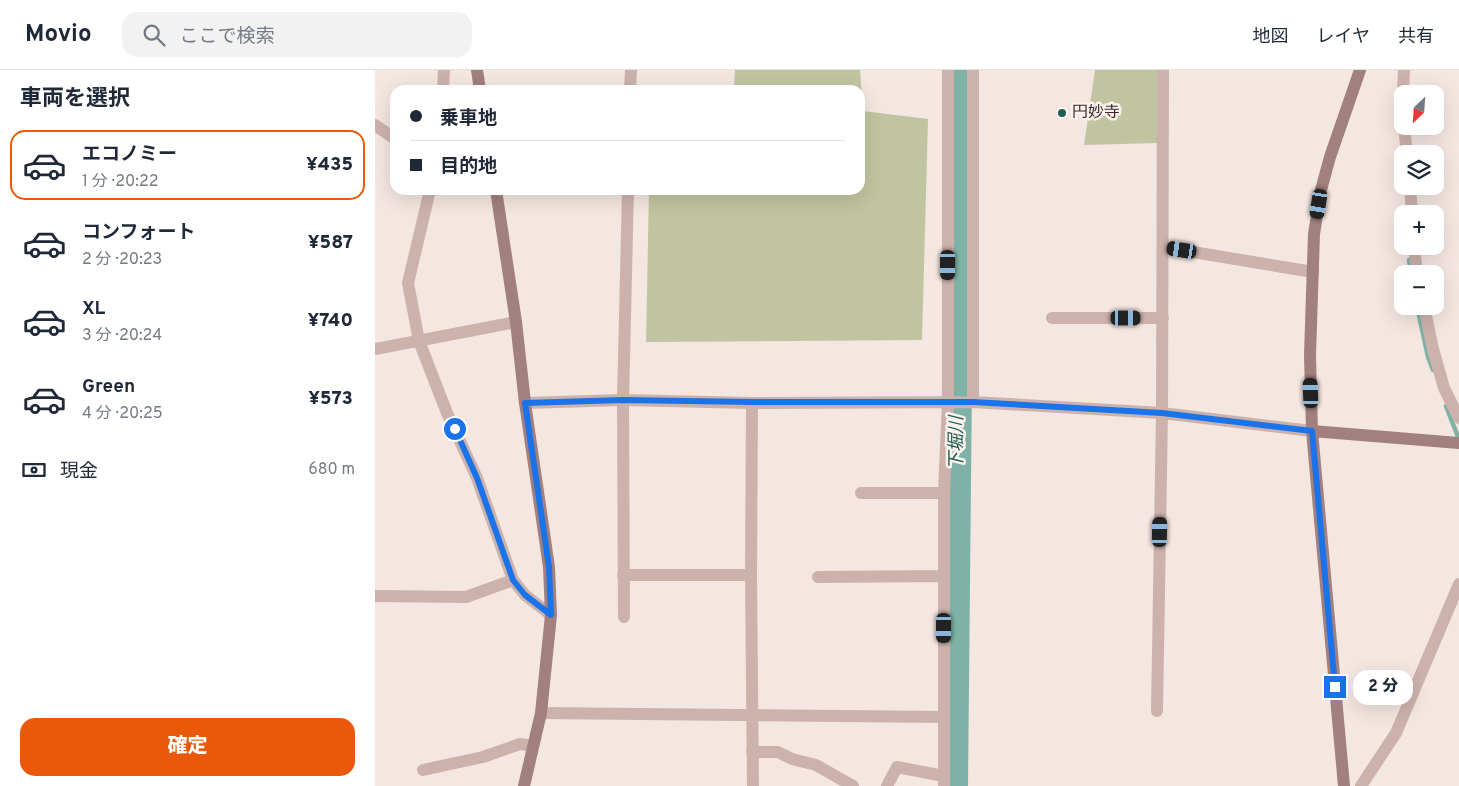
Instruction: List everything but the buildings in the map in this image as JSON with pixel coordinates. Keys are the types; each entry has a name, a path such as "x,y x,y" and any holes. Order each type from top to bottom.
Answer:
{"street":[{"path":"444,85 445,70"},
{"path":"477,70 479,85"},
{"path":"630,85 631,70"},
{"path":"887,786 897,767 944,781 944,493 948,401 948,70"},
{"path":"972,402 973,70"},
{"path":"1157,711 1163,318 1163,70"},
{"path":"1344,786 1312,431 1310,355 1314,234 1321,190 1330,157 1360,70"},
{"path":"1403,85 1404,70"},
{"path":"375,125 390,136"},
{"path":"429,195 408,283 419,341 447,413 477,478 513,580 525,595 551,615"},
{"path":"497,195 549,567 551,615 541,712 524,786"},
{"path":"624,617 623,400 628,195"},
{"path":"1163,248 1313,272"},
{"path":"1426,315 1444,388 1459,418"},
{"path":"1052,318 1163,318"},
{"path":"375,349 516,322"},
{"path":"525,403 623,400 972,402 1162,413 1312,431 1459,443"},
{"path":"752,402 753,786"},
{"path":"861,493 944,493"},
{"path":"623,575 751,575"},
{"path":"817,577 944,576"},
{"path":"375,596 466,597 513,580"},
{"path":"1361,786 1396,733 1459,584"},
{"path":"541,712 944,717"},
{"path":"423,770 483,757 520,744 533,746"},
{"path":"753,752 778,752 792,759 816,765 853,786"}],"green space":[{"path":"735,70 860,70 861,85 734,85"},
{"path":"1095,70 1159,70 1157,143 1084,145"},
{"path":"865,111 928,119 922,340 646,342 649,195 865,195"}],"waterway":[{"name":"下堀川","path":"955,786 959,380 959,70"},
{"path":"1409,260 1410,265"},
{"path":"1419,315 1428,357 1433,370"},
{"path":"1446,406 1458,437"}],"place":[{"name":"円妙寺","path":"1062,113"}],"route":[{"path":"455,429 477,478 513,580 525,595 551,615 549,567 525,403 623,400 752,402 948,401 1162,413 1312,431 1335,687"}]}
